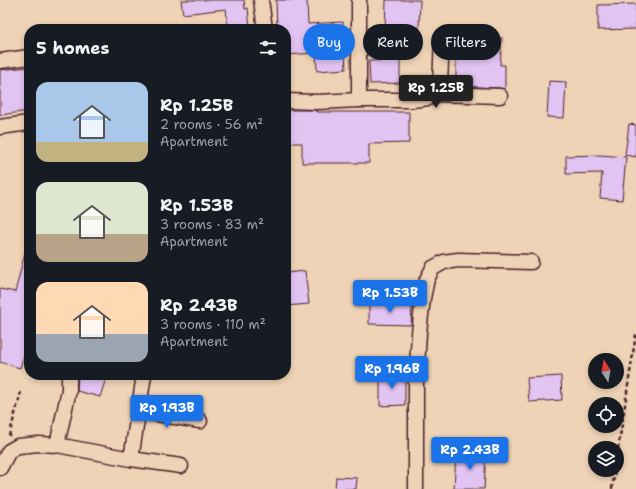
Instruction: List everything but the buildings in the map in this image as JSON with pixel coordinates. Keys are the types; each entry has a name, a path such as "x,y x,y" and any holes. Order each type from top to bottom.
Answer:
{"street":[{"path":"261,0 264,24"},
{"path":"359,0 359,100"},
{"path":"0,61 24,58"},
{"path":"437,94 440,84 441,60"},
{"path":"291,101 412,100 429,98 437,94 500,96"},
{"path":"0,127 24,124"},
{"path":"416,489 416,383 419,333 427,279 433,268 444,262 458,260 532,262"},
{"path":"57,445 69,390 69,380"},
{"path":"131,459 143,380"},
{"path":"138,411 200,420"},
{"path":"0,468 9,450 18,446 39,444 57,445 131,459 181,466"}],"path":[{"path":"619,441 636,334"},
{"path":"7,443 21,392"},
{"path":"612,489 614,477"}]}
